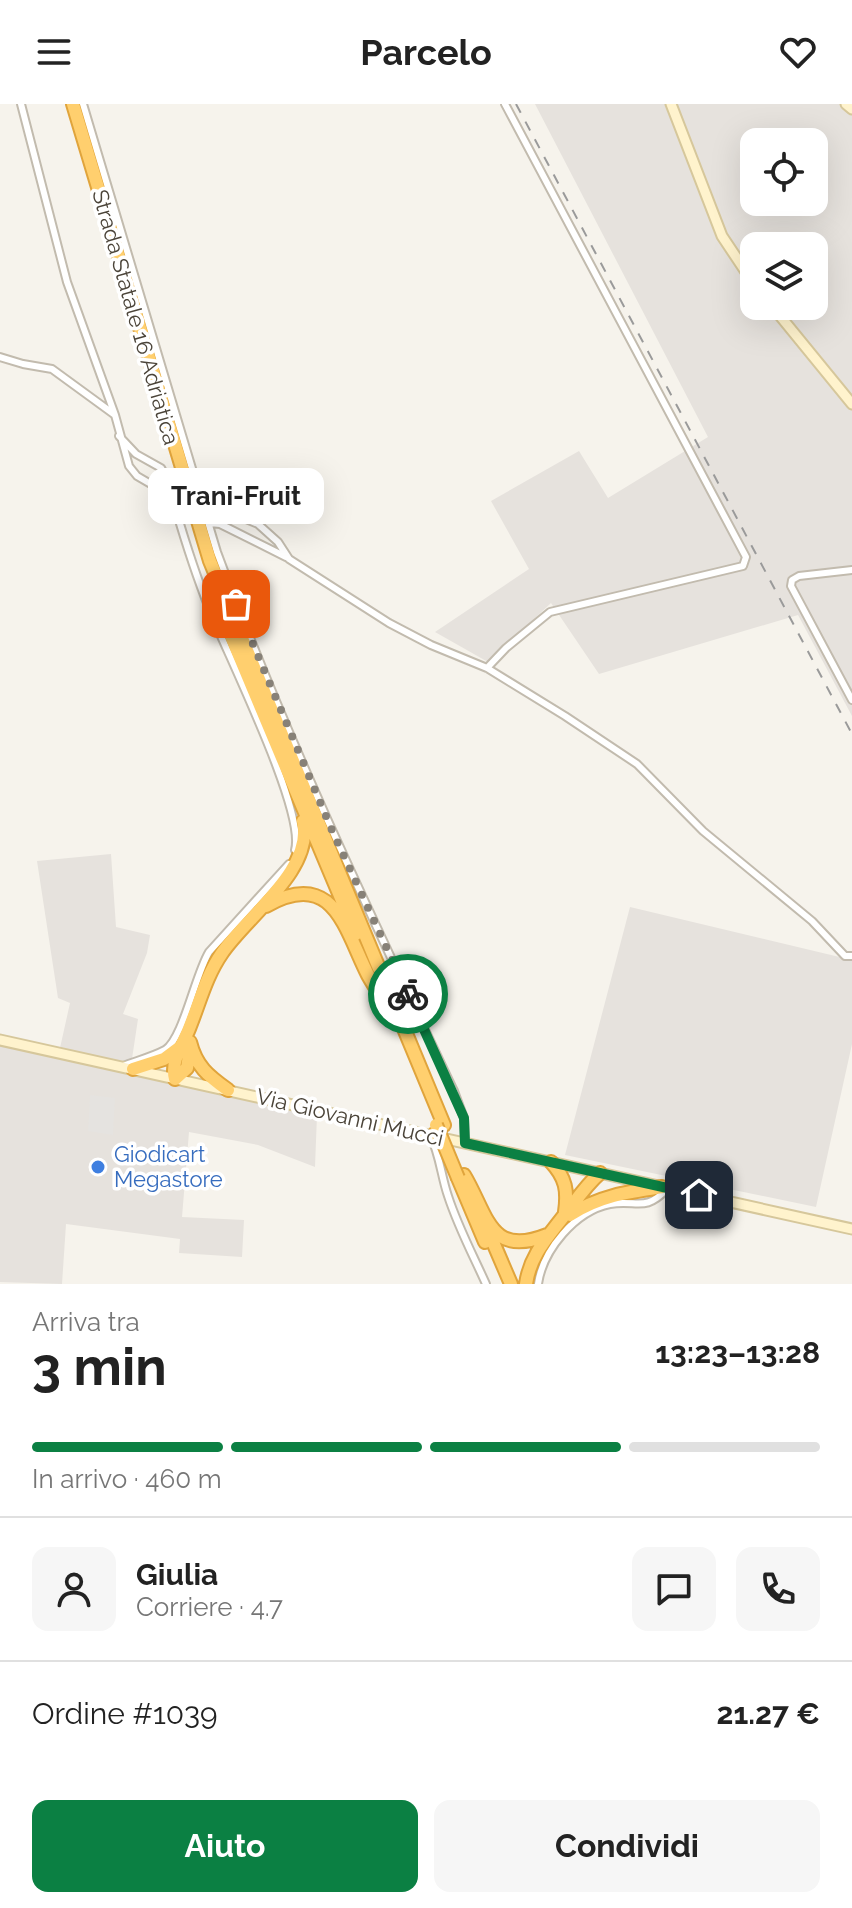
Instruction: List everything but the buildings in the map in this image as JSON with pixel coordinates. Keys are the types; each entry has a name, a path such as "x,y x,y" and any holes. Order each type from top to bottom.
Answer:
{"highway":[{"name":"Strada Statale 16 Adriatica","path":"70,104 204,568 437,1129 511,1284"},
{"name":"Strada Statale 16 Adriatica","path":"70,104 210,561 437,1129"},
{"path":"175,1079 187,1068 186,1043 190,1026 209,975 222,953 296,866 305,842 305,831 291,779"},
{"path":"256,912 282,897 294,895 320,899 332,906 348,927 369,975 385,1002"},
{"path":"127,1068 164,1059 186,1043"},
{"path":"186,1043 208,1076 228,1090"},
{"path":"551,1162 562,1173 566,1184 562,1218"},
{"path":"526,1284 531,1262 547,1235 600,1173 603,1180 600,1191 586,1204"},
{"name":"Strada Statale 16 Adriatica","path":"461,1176 502,1284"},
{"path":"461,1176 501,1238 524,1243 547,1235"},
{"path":"562,1218 586,1204 615,1194 665,1187"}],"main road":[{"path":"671,104 722,236 740,263"},
{"path":"846,104 852,109"},
{"path":"783,320 852,404"},
{"name":"Via Giovanni Mucci","path":"0,1040 228,1090 437,1129 465,1143 852,1229"}],"street":[{"path":"21,104 67,282 115,415 129,466 137,476 161,490 234,512 270,533 289,559"},
{"path":"83,104 236,604 331,828 454,1091 464,1118 465,1143"},
{"path":"487,668 550,612 743,566 746,557 505,104"},
{"path":"0,357 52,369 115,415"},
{"path":"119,436 136,454 161,468 167,479 208,605 288,794 297,846 288,866 209,952 176,1038 164,1050 127,1068"},
{"path":"209,523 220,524 289,559 389,623 431,645 487,668 637,764 703,831 812,921 845,956 852,956"},
{"path":"851,695 791,586 792,580 799,576 852,570"},
{"path":"437,1129 437,1150 447,1194 486,1284"},
{"path":"538,1284 540,1271 552,1247 581,1218 608,1204 645,1205 665,1187"}],"shaded area":[{"path":"535,104 852,104 852,716 798,615 599,674 551,603 488,662 435,632 529,569 491,501 579,451 608,498 708,437"},
{"path":"111,854 116,927 150,935 147,953 123,1014 138,1019 130,1072 317,1115 315,1167 258,1145 189,1132 182,1217 244,1220 242,1257 179,1253 180,1239 66,1224 62,1284 0,1282 0,1045 58,1057 70,1003 58,998 37,861"},
{"path":"630,907 852,960 852,1044 816,1207 565,1155"},
{"path":"90,1095 115,1098 113,1135 88,1131"}],"railway":[{"path":"516,104 852,734"}],"way so far":[{"path":"236,604 331,828 408,994"}],"place":[{"name":"Trani-Fruit","path":"236,604"},
{"name":"Giodicart Megastore","path":"98,1167"}],"route":[{"path":"408,994 454,1091 467,1130 465,1143 699,1195"}]}
